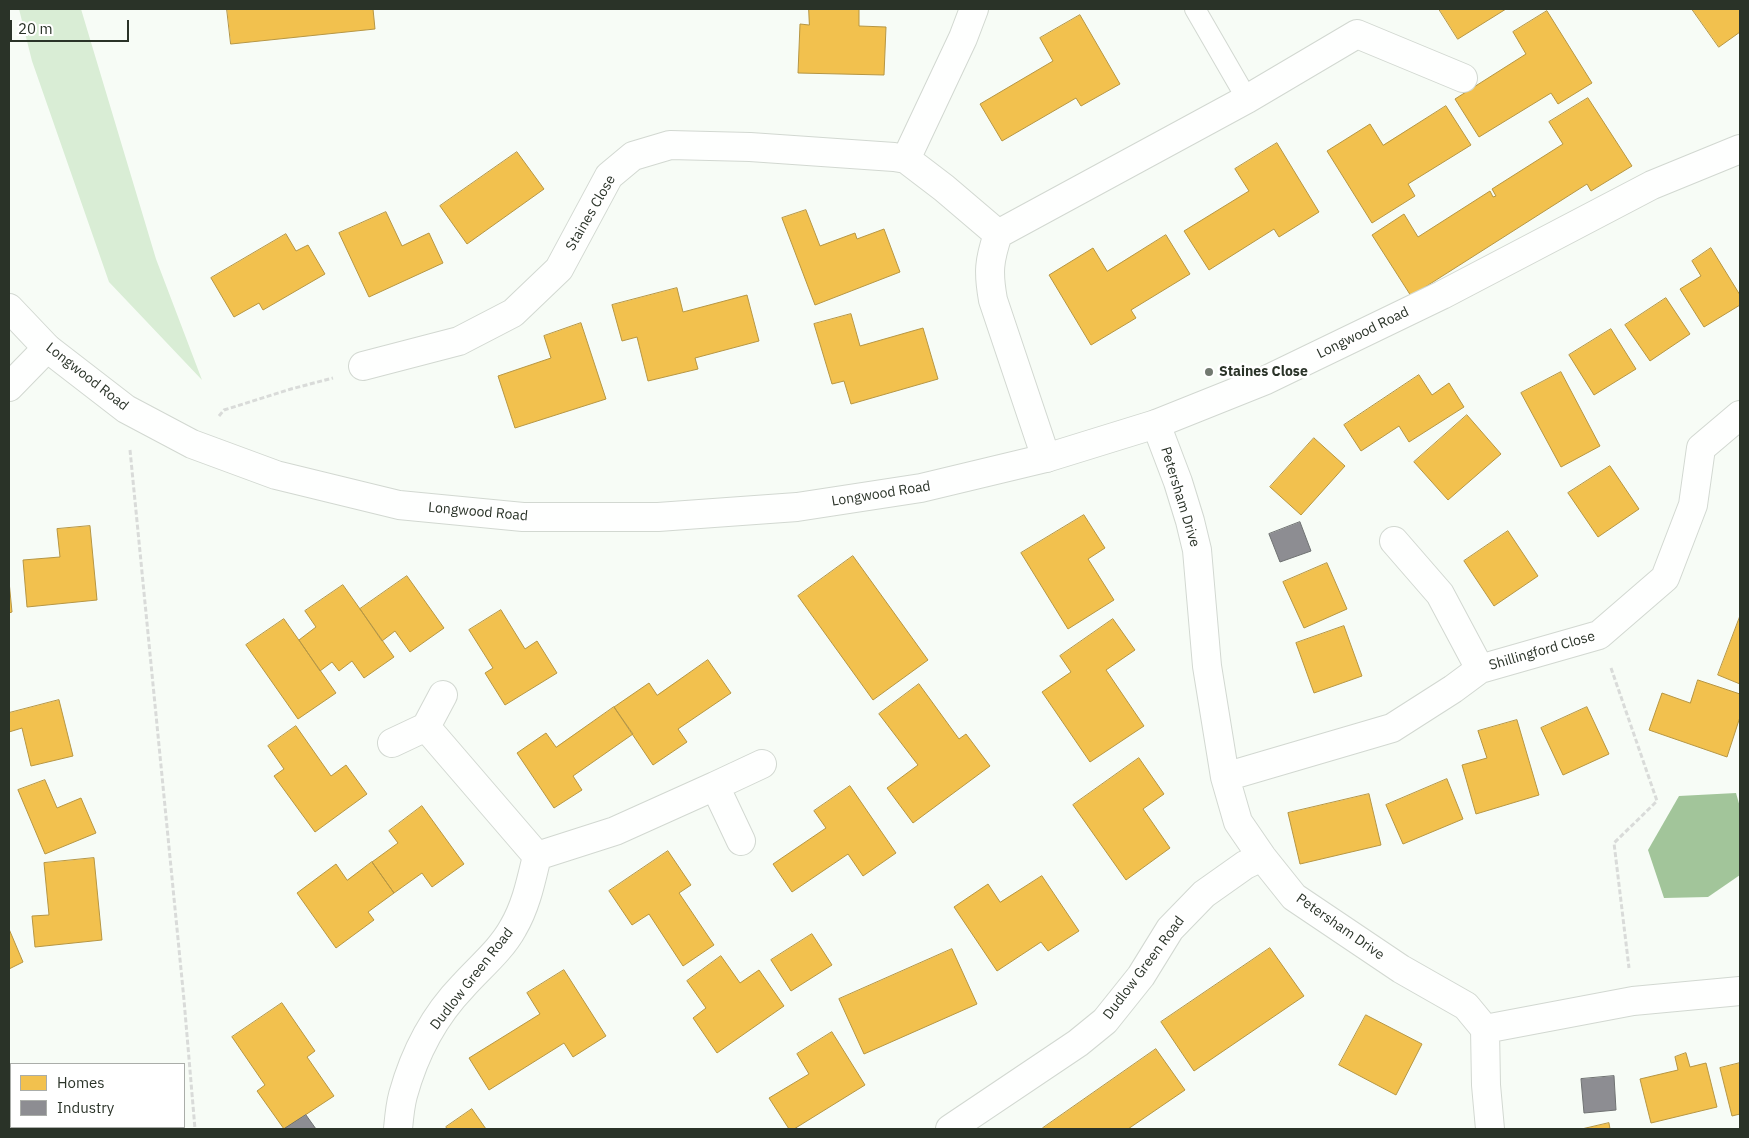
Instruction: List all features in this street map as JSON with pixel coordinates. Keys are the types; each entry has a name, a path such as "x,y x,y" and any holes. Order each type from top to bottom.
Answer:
{"street":[{"path":"906,160 964,38 974,9"},
{"path":"1046,458 993,300 989,274 990,256 998,234 1247,99 1357,34 1463,78"},
{"name":"Staines Close","path":"364,366 459,341 513,313 559,269 609,176 633,156 670,145 750,147 894,157 906,160 944,188 998,234"},
{"name":"Longwood Road","path":"9,308 47,348 126,409 192,444 276,475 399,505 523,517 658,517 797,507 921,488 1046,458 1156,424 1266,380 1442,295 1652,185 1740,149"},
{"path":"9,387 47,348"},
{"name":"Shillingford Close","path":"1225,777 1392,728 1453,689 1480,669 1599,635 1665,578 1693,505 1701,448 1740,415"},
{"name":"Petersham Drive","path":"1156,424 1178,482 1197,550 1207,666 1225,777 1238,822 1262,857 1294,897 1401,969 1466,1006 1485,1029"},
{"name":"Shillingford Close","path":"1394,540 1440,594 1480,669"},
{"path":"392,743 426,727 443,695"},
{"path":"426,727 537,856 615,831 762,764"},
{"path":"715,786 741,841"},
{"name":"Dudlow Green Road","path":"398,1129 402,1097 415,1059 434,1024 461,987 493,955 512,929 526,901 537,856"},
{"name":"Dudlow Green Road","path":"950,1129 1078,1043 1105,1021 1141,976 1170,929 1204,894 1246,865 1262,857"},
{"path":"1490,1129 1486,1085 1485,1029 1633,1001 1740,991"}],"lane":[{"path":"1195,9 1247,99"}],"path":[{"path":"192,444 224,410 344,375 364,366"},
{"path":"126,409 195,1129"},
{"path":"1599,635 1657,800 1614,843 1633,1001"}],"shaded area":[{"path":"19,9 81,9 156,259 202,380 109,282 32,61"},
{"path":"1736,793 1740,807 1740,875 1708,897 1664,898 1648,850 1679,796"}],"building: Homes":[{"path":"227,9 373,9 375,29 231,44"},
{"path":"809,9 859,9 859,26 886,27 884,75 798,73 800,24 809,25"},
{"path":"1439,9 1506,9 1458,39"},
{"path":"1692,9 1740,9 1740,32 1719,47"},
{"path":"1547,11 1592,83 1558,104 1551,93 1479,137 1455,99 1526,54 1513,32"},
{"path":"1080,15 1120,84 1081,106 1076,98 1002,141 980,104 1053,61 1040,38"},
{"path":"1588,98 1632,166 1591,191 1587,184 1411,296 1372,235 1404,214 1418,237 1490,191 1493,197 1496,196 1492,189 1563,144 1549,122"},
{"path":"1446,106 1471,145 1408,184 1415,196 1372,223 1327,151 1370,124 1383,145"},
{"path":"1277,143 1319,212 1279,237 1274,229 1209,270 1184,231 1249,191 1235,169"},
{"path":"517,152 544,189 467,244 440,206"},
{"path":"806,210 820,246 855,233 857,239 884,229 900,272 815,305 782,218"},
{"path":"386,212 402,246 429,233 443,263 369,297 339,233"},
{"path":"286,234 296,251 308,245 325,274 263,310 259,303 234,317 211,278"},
{"path":"1166,235 1190,274 1131,310 1136,318 1091,345 1049,275 1093,248 1107,271"},
{"path":"1711,248 1740,295 1740,305 1704,327 1680,289 1701,276 1692,261"},
{"path":"677,288 683,312 747,295 759,341 695,358 698,369 648,381 637,337 622,341 612,305"},
{"path":"1666,298 1690,334 1650,361 1625,325"},
{"path":"851,314 860,346 923,328 938,379 851,404 844,381 832,384 814,324"},
{"path":"581,323 606,399 515,428 498,376 551,358 544,336"},
{"path":"1611,329 1636,369 1594,395 1569,355"},
{"path":"1561,372 1600,446 1561,467 1521,393"},
{"path":"1419,375 1432,395 1449,383 1464,407 1409,442 1399,426 1361,451 1344,425"},
{"path":"1467,415 1501,454 1448,500 1414,462"},
{"path":"1314,438 1345,466 1301,515 1270,487"},
{"path":"1610,466 1639,509 1598,537 1568,493"},
{"path":"1084,515 1105,548 1088,559 1114,600 1068,629 1021,553"},
{"path":"90,526 97,600 27,607 23,560 60,557 57,529"},
{"path":"1508,531 1538,576 1494,606 1464,561"},
{"path":"853,556 928,660 873,700 798,596"},
{"path":"1327,563 1347,609 1304,628 1283,582"},
{"path":"407,576 444,628 410,652 395,631 382,641 360,609"},
{"path":"9,581 12,612 9,613"},
{"path":"343,585 394,657 364,678 352,661 339,671 332,662 320,671 299,640 316,627 305,611"},
{"path":"501,610 525,649 537,641 557,673 505,705 485,673 493,668 469,630"},
{"path":"1740,616 1740,684 1718,675"},
{"path":"284,619 336,693 298,719 246,645"},
{"path":"1113,619 1135,650 1106,670 1144,726 1090,762 1042,692 1071,672 1060,656"},
{"path":"1344,626 1362,676 1314,693 1296,643"},
{"path":"708,660 731,693 678,729 687,742 653,765 614,707 649,683 657,695"},
{"path":"1698,680 1740,694 1740,717 1727,757 1649,730 1662,693 1690,703"},
{"path":"919,684 959,739 966,734 990,766 913,823 887,788 918,765 879,714"},
{"path":"59,700 73,756 31,766 22,728 9,732 9,713"},
{"path":"614,707 633,734 573,776 582,790 554,808 517,753 546,733 556,747"},
{"path":"1587,707 1609,754 1563,775 1541,728"},
{"path":"1517,720 1539,795 1476,814 1462,765 1487,758 1478,731"},
{"path":"296,726 331,776 346,765 367,794 315,832 274,776 284,769 268,746"},
{"path":"1139,758 1164,794 1143,809 1170,848 1126,880 1073,805"},
{"path":"1447,779 1463,819 1403,844 1386,805"},
{"path":"45,780 57,808 81,798 96,833 45,854 18,790"},
{"path":"850,786 896,853 863,876 848,854 792,892 773,864 826,828 814,811"},
{"path":"1369,794 1381,845 1300,864 1288,813"},
{"path":"422,806 464,864 432,887 422,873 394,893 372,862 398,843 389,831"},
{"path":"668,851 691,885 679,893 714,945 683,966 649,914 632,925 609,891"},
{"path":"94,858 102,940 35,947 32,916 49,915 44,863"},
{"path":"372,862 394,893 368,912 374,920 336,948 297,893 336,864 347,880"},
{"path":"1042,876 1079,931 1048,951 1041,942 997,971 954,907 988,884 1000,902"},
{"path":"9,929 23,962 9,969"},
{"path":"812,934 832,965 791,991 771,960"},
{"path":"1270,948 1304,996 1194,1071 1161,1022"},
{"path":"952,949 977,1004 864,1054 839,999"},
{"path":"721,956 740,983 759,970 784,1006 717,1053 693,1018 706,1008 687,981"},
{"path":"564,970 606,1036 573,1057 564,1043 489,1090 469,1058 540,1014 527,993"},
{"path":"282,1003 315,1051 307,1057 334,1096 284,1129 257,1091 265,1085 232,1037"},
{"path":"1366,1015 1422,1044 1396,1095 1339,1065"},
{"path":"832,1032 865,1085 794,1129 789,1129 769,1098 809,1074 797,1054"},
{"path":"1156,1049 1185,1090 1128,1129 1043,1128"},
{"path":"1686,1053 1690,1067 1706,1063 1717,1107 1651,1123 1640,1079 1678,1070 1675,1057"},
{"path":"1740,1063 1740,1114 1732,1116 1720,1068"},
{"path":"472,1109 486,1129 447,1129 446,1127"},
{"path":"1609,1123 1610,1129 1582,1129"}],"building: Industry":[{"path":"1300,522 1311,551 1280,562 1269,534"},
{"path":"1614,1076 1616,1110 1584,1113 1581,1079"},
{"path":"306,1115 316,1129 284,1129"}],"place":[{"name":"Staines Close","path":"1209,372"}]}
